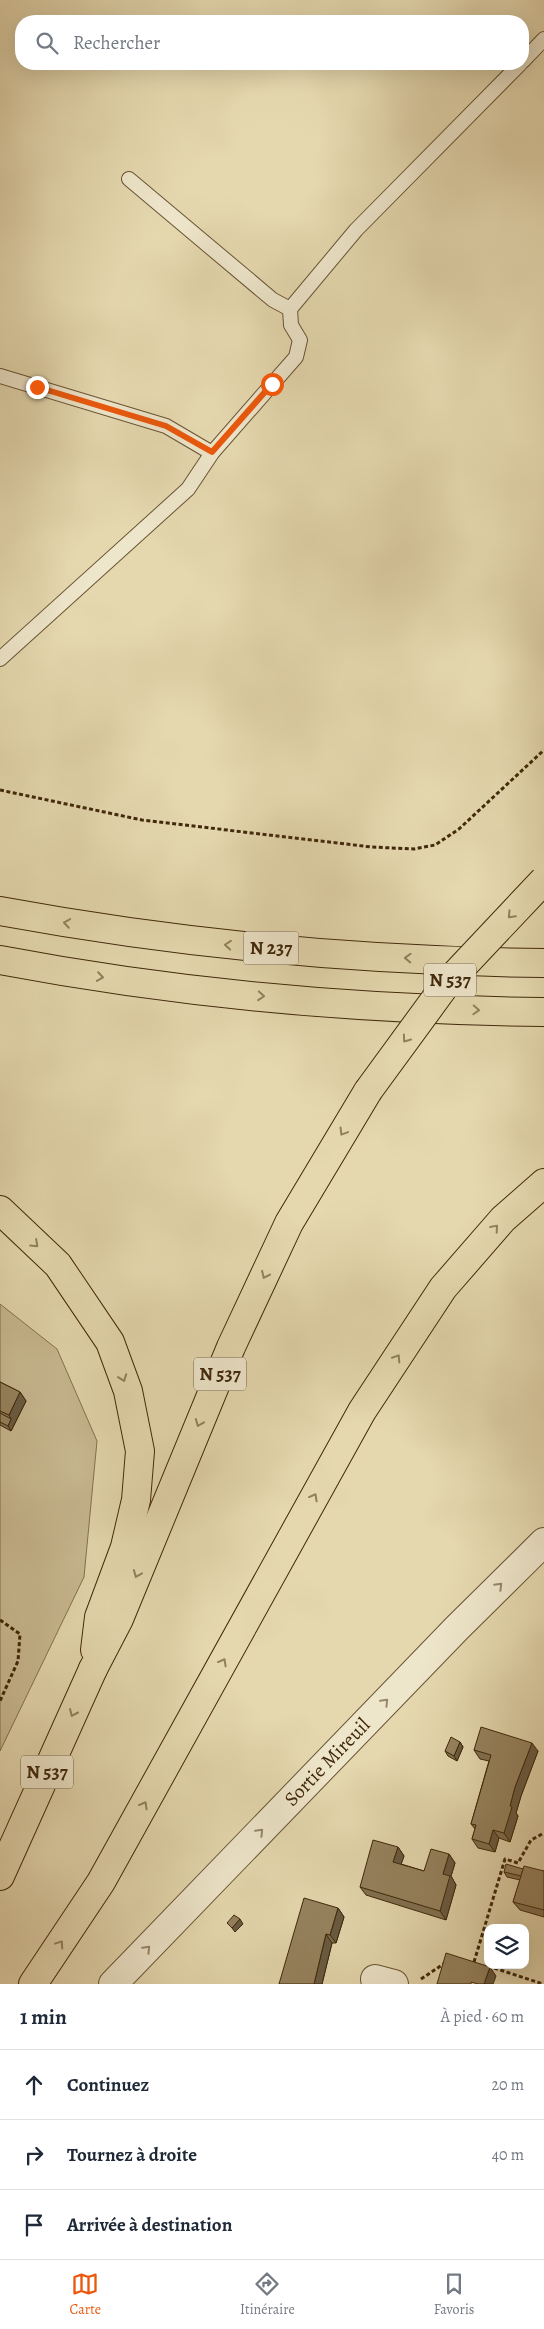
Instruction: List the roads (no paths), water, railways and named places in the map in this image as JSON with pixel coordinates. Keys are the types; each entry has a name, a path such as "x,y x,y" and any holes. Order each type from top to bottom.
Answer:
{"main road":[{"name":"N 537","path":"0,1876 93,1669 119,1619 231,1347 289,1223 368,1091 447,983 544,880"},
{"name":"N 237","path":"0,911 190,942 364,956 544,963"},
{"name":"N 237","path":"0,960 189,990 351,1004 544,1012"},
{"path":"33,1984 101,1882 362,1411 443,1288 503,1219 544,1183"},
{"path":"0,1210 58,1265 110,1342 128,1391 140,1451 136,1500 125,1547 99,1617 93,1669"}],"street":[{"name":"Sortie Mireuil","path":"113,1984 456,1628 544,1542"}],"lane":[{"path":"529,55 544,39"},
{"path":"0,659 188,489 212,452 296,357 300,340 291,325 290,309 356,230 514,70"},
{"path":"129,179 273,300 290,309"},
{"path":"0,376 166,426 212,452"}]}
